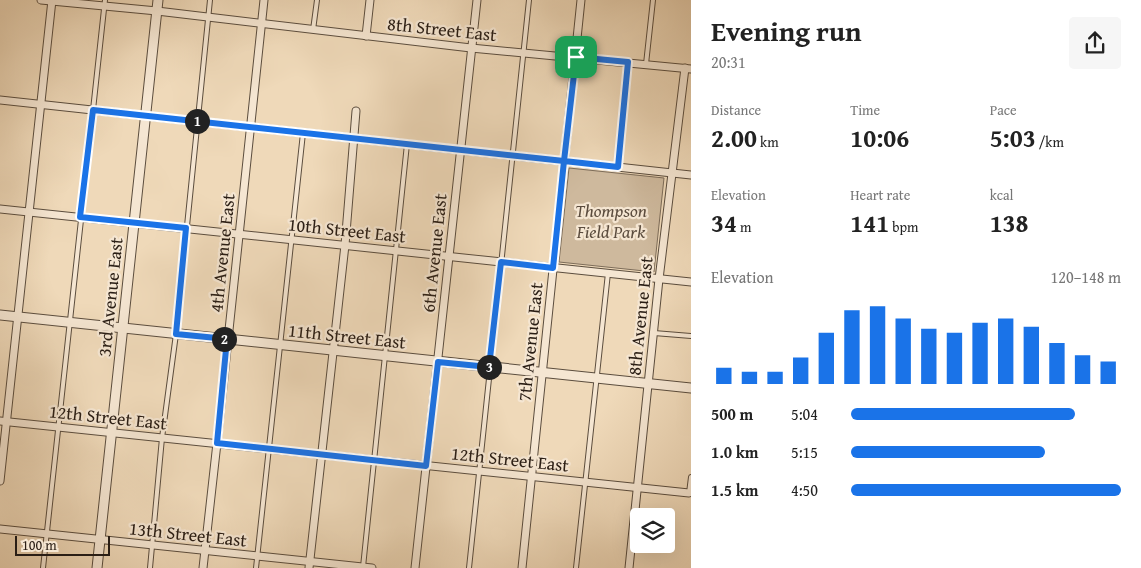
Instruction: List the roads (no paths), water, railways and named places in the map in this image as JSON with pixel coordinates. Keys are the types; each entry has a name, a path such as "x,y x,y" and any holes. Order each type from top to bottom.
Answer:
{"street":[{"name":"8th Street East","path":"42,0 104,3 262,24 471,48 688,68"},
{"name":"3rd Avenue East","path":"97,568 158,0"},
{"name":"4th Avenue East","path":"203,568 264,0"},
{"path":"366,36 370,0"},
{"name":"6th Avenue East","path":"416,568 477,0"},
{"name":"7th Avenue East","path":"522,568 581,0"},
{"path":"0,481 3,421 17,317 39,104 52,1"},
{"name":"8th Avenue East","path":"629,568 659,279 672,173 688,68"},
{"path":"0,100 691,175"},
{"path":"310,565 332,350 345,245 356,111"},
{"name":"10th Street East","path":"0,209 691,282"},
{"name":"11th Street East","path":"0,315 691,388"},
{"name":"12th Street East","path":"3,421 690,493"},
{"name":"13th Street East","path":"0,529 257,556 310,565 372,568"}],"lane":[{"path":"150,568 162,438 176,334 210,0"},
{"path":"313,30 317,0"},
{"path":"469,568 529,0"},
{"path":"646,64 652,0"},
{"path":"43,568 104,3"},
{"path":"618,167 628,62"},
{"path":"256,568 303,133"},
{"path":"363,568 407,144"},
{"path":"576,568 608,273"},
{"path":"654,333 691,336"},
{"path":"690,493 691,477"}],"park label":[{"name":"Thompson Field Park","path":"611,220"}]}
